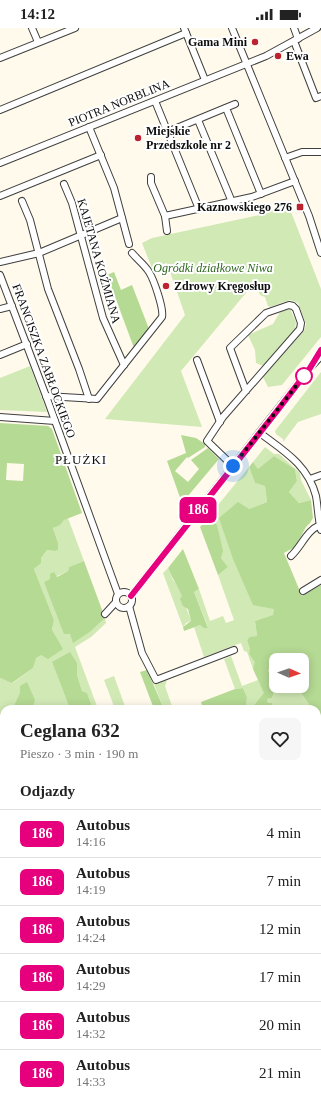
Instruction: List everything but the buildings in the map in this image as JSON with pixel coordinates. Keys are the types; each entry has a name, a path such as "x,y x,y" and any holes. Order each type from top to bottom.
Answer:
{"street":[{"path":"32,28 38,42"},
{"path":"0,57 75,28"},
{"path":"232,28 295,181 321,253"},
{"path":"294,28 296,40 319,97"},
{"name":"PIOTRA NORBLINA","path":"0,163 270,54 317,28"},
{"path":"0,110 185,31 206,80"},
{"path":"155,101 199,209"},
{"path":"167,132 235,104"},
{"path":"226,108 261,194"},
{"path":"198,120 232,202"},
{"path":"89,127 114,188 129,244"},
{"path":"285,158 302,152 321,152"},
{"path":"0,196 101,155"},
{"path":"151,177 151,183 165,216 167,231"},
{"path":"165,216 232,202 261,194 295,181"},
{"name":"KAJETANA KOŹMIANA","path":"64,184 72,203 103,318 124,365"},
{"path":"22,201 30,220 48,290 77,362 89,399"},
{"path":"0,262 39,253 122,218"},
{"path":"314,231 321,228"},
{"path":"46,396 95,400 99,398 162,317 163,313 149,272 132,253"},
{"name":"FRANCISZKA ZABŁOCKIEGO","path":"0,274 27,344 108,568 125,593"},
{"path":"233,466 207,442 220,422 300,329 301,323 296,309 293,306 289,305 266,314 230,348 246,391"},
{"path":"0,309 12,306"},
{"path":"0,355 27,344"},
{"path":"310,368 321,350"},
{"path":"234,650 156,680 142,653 135,632 122,606 115,599 146,576 321,356"},
{"path":"197,360 220,422"},
{"path":"0,416 55,421"},
{"path":"260,433 294,459 305,470 310,479 316,497 320,528 314,528 310,531 297,551 291,556"},
{"path":"310,479 321,475"},
{"path":"303,591 321,580"},
{"path":"122,606 132,601 125,593"}],"green space":[{"name":"Ogródki działkowe Niwa","path":"288,204 321,289 321,337 282,385 268,387 263,377 304,331 306,324 298,303 290,300 270,307 268,306 265,297 260,295 255,282 181,371 202,427 105,419 185,315 167,263 152,268 142,243 152,238 260,215"},
{"path":"114,272 121,290 132,285 149,329 134,348 107,275"},
{"path":"290,309 296,322 295,329 263,366 256,363 255,350 248,335 273,324 280,312"},
{"path":"30,366 47,412 0,410 0,378"},
{"path":"321,372 321,414 298,422 283,442 283,439 276,434 275,431"},
{"path":"0,423 48,426 52,429 82,513 64,520 60,525 53,528 58,543 58,550 47,550 41,558 41,563 34,569 54,620 52,630 63,649 48,659 41,655 36,658 33,668 12,683 0,678","holes":["7,463 24,464 23,481 6,480"]},
{"path":"181,435 196,438 205,444 205,447 188,458 187,457 175,471 188,482 199,469 191,460 208,448 219,459 182,503 167,461 186,453"},
{"path":"265,447 274,454 279,454 300,473 301,480 311,500 299,503 289,492 297,481 295,469 274,456 258,470 253,462"},
{"path":"274,456 295,469 297,481 289,492 299,503 311,500 313,518 306,527 295,547 284,553 302,596 321,585 321,705 309,705 301,693 309,693 309,653 269,653 269,693 274,693 272,698 267,699 268,703 272,703 273,705 254,705 264,693 253,669 255,662 249,654 250,649 247,640 250,637 257,636 255,621 273,615 274,609 253,605 233,559 219,518 238,502 249,509 267,502 265,486 255,483 249,467 253,462 258,469"},
{"path":"249,467 255,483 265,486 267,502 249,509 274,608 274,615 255,621 257,636 247,640 256,662 253,669 247,652 244,651 241,643 204,657 194,627 200,625 208,627 194,592 199,589 210,621 223,616 226,623 234,620 218,575 228,567 221,558 217,525 209,516"},
{"path":"209,516 217,525 223,551 221,558 228,567 218,575 200,527"},
{"path":"68,518 84,561 69,567 68,571 44,582 91,631 105,618 106,623 91,637 75,647 97,705 92,705 87,693 82,691 77,675 77,663 52,662 68,705 0,705 0,678 13,683 33,668 35,658 41,655 52,630 54,620 34,569 40,563 41,558 47,550 55,551 58,543 53,528"},
{"path":"183,549 199,589 194,592 208,628 204,628 200,625 184,631 183,627 191,621 188,609 183,606 180,599 182,596 168,568"},
{"path":"84,561 105,618 91,631 73,643 70,634 64,634 44,582 50,579 50,574 54,572 57,577 68,571 69,567"},
{"path":"168,568 173,580 179,587 191,621 186,623 183,627 163,573"},
{"path":"70,652 77,663 77,675 82,691 87,693 92,705 68,705 52,662"},
{"path":"231,656 242,686 258,680 265,693 254,705 246,705 247,697 243,688 235,689 224,659"},
{"path":"147,670 162,705 152,705 140,672"},
{"path":"114,676 125,705 113,705 104,680"},
{"path":"167,680 165,686 172,705 162,705 154,684"},
{"path":"27,682 35,700 33,705 14,705 20,693 20,686"},
{"path":"243,688 247,697 246,705 202,705 201,702 235,689"},
{"path":"274,693 301,693 309,705 273,705 272,703 268,703 267,699 272,698"}],"bus line":[{"name":"186","path":"131,596 277,411 310,368 317,354 321,350"}],"place":[{"name":"Gama Mini","path":"255,42"},
{"name":"Ewa","path":"278,56"},
{"name":"Miejskie Przedszkole nr 2","path":"138,138"},
{"name":"Kaznowskiego 276","path":"300,207"},
{"name":"Zdrowy Kręgosłup","path":"166,286"}],"district":[{"name":"PŁUŻKI","path":"81,459"}],"route":[{"path":"233,466 304,376"}]}
